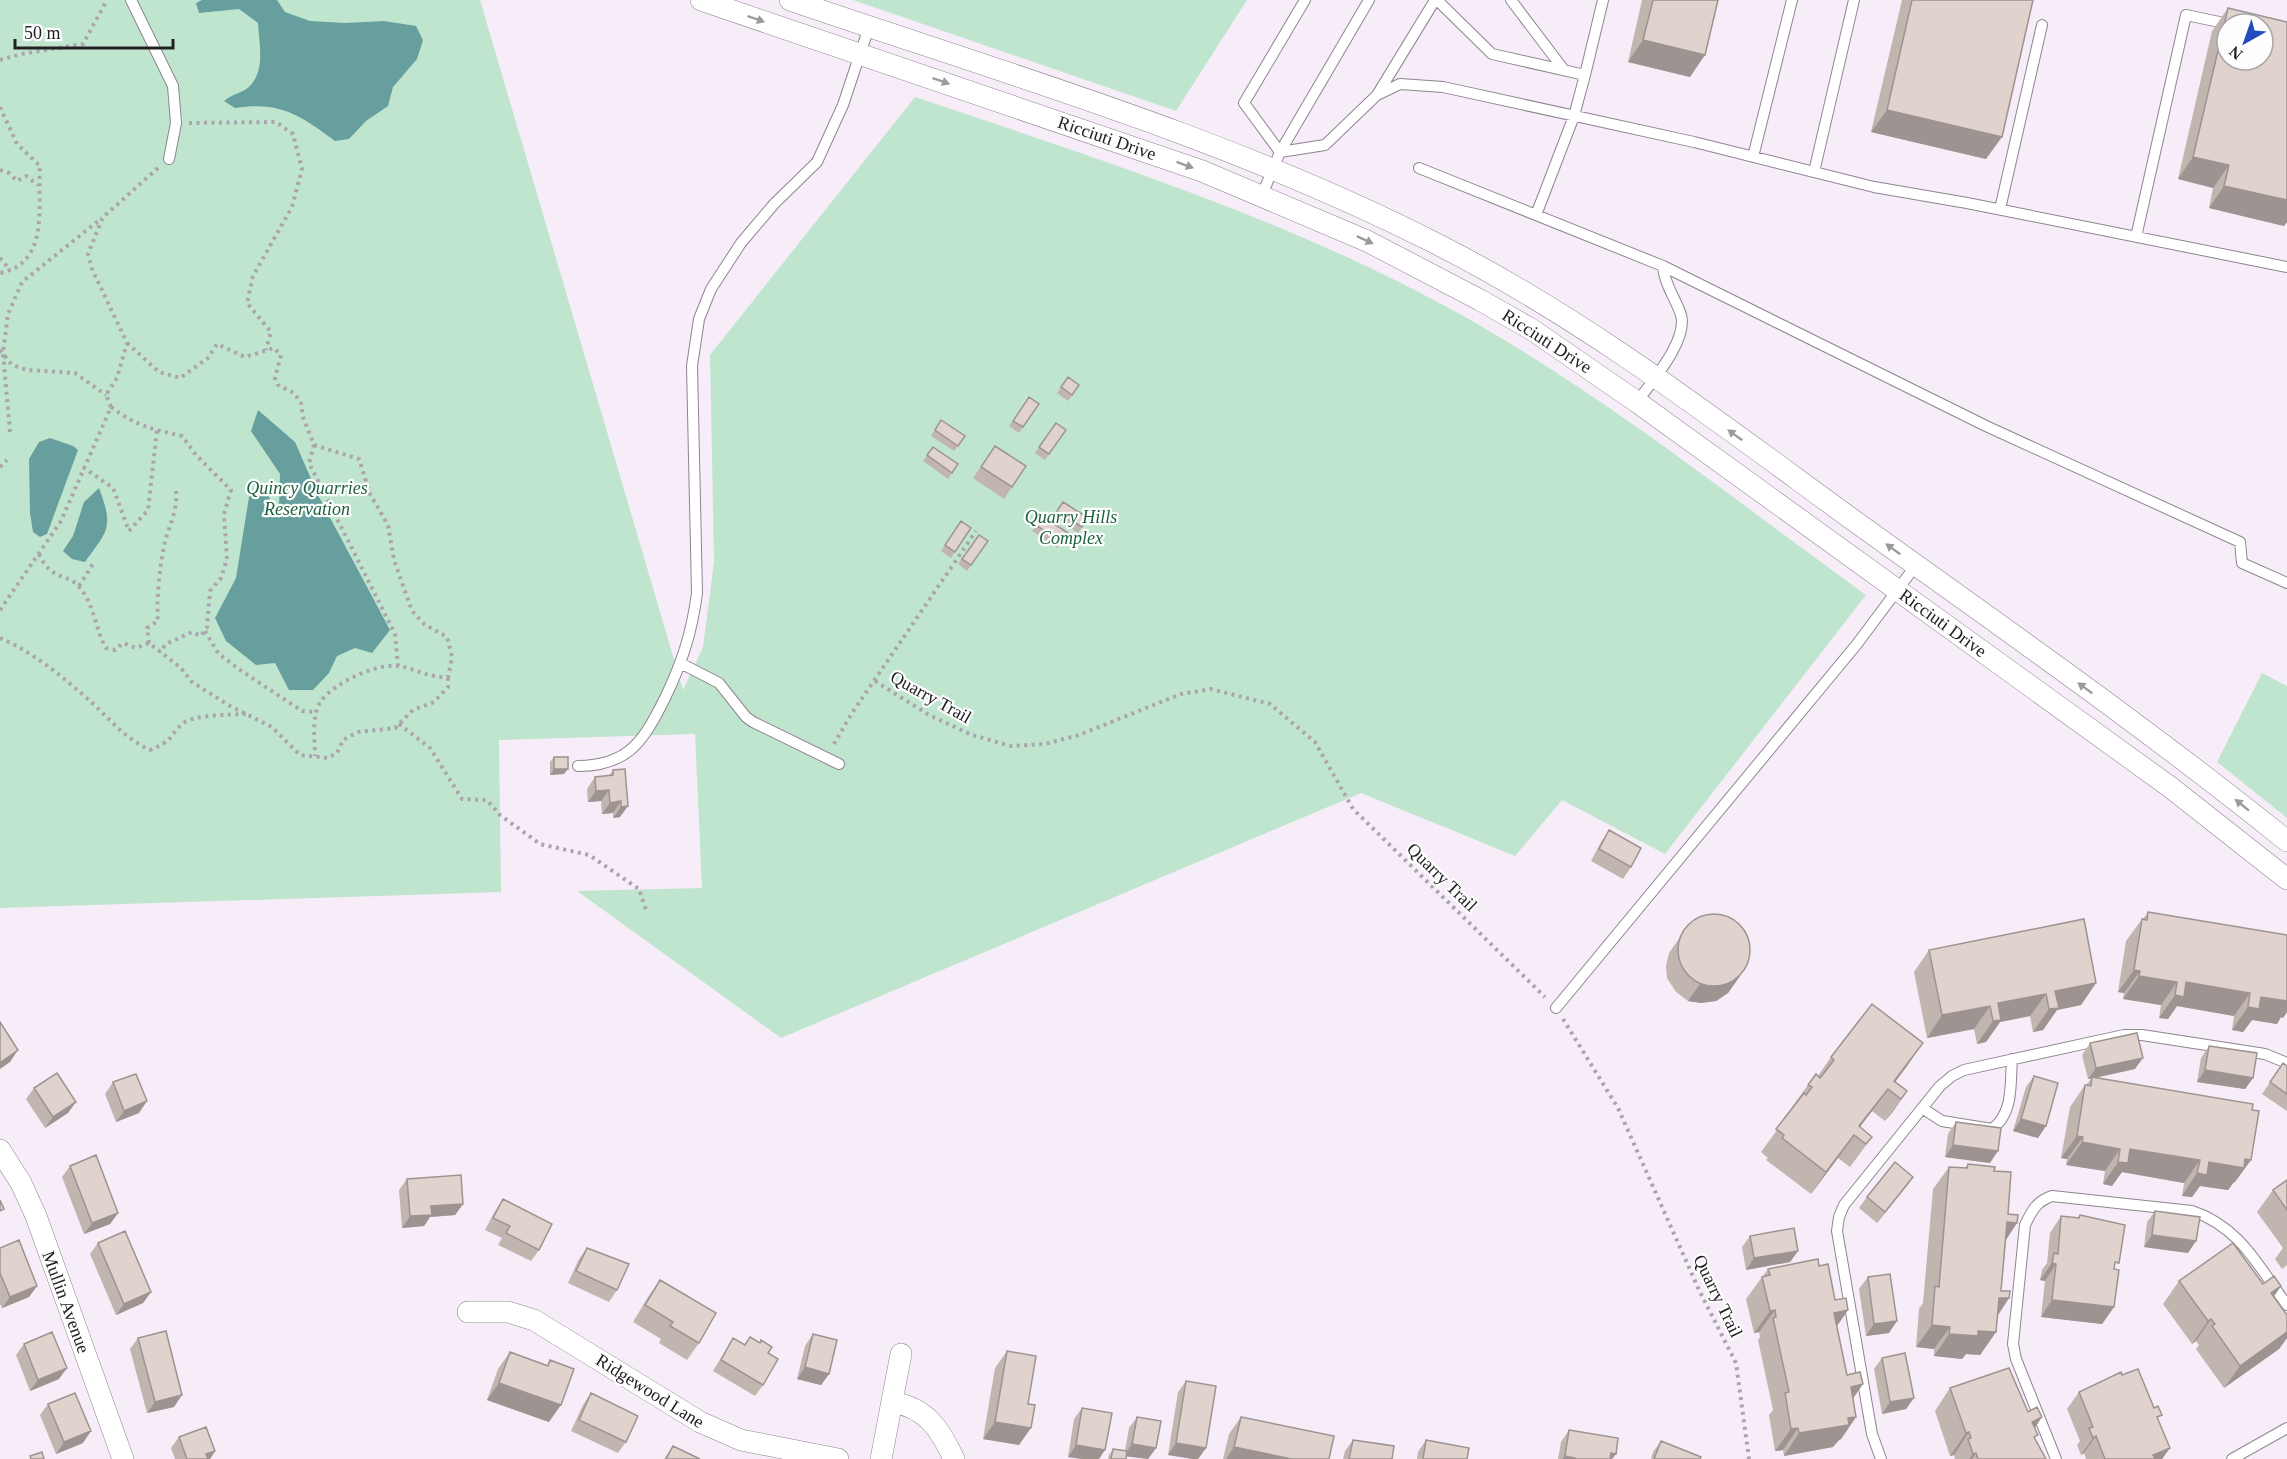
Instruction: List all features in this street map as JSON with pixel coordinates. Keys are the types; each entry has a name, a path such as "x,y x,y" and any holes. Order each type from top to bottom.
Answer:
{"street":[{"name":"Ricciuti Drive","path":"701,0 1169,159 1262,195 1367,241 1463,290 1531,329 1637,402 2170,787 2287,879"},
{"name":"Ricciuti Drive","path":"790,0 1157,124 1277,160 1365,209 1489,271 1575,322 1655,376 2182,759 2287,842"},
{"name":"Mullin Avenue","path":"0,1150 29,1198 123,1459"},
{"name":"Ridgewood Lane","path":"468,1312 508,1312 534,1320 700,1422 728,1436 838,1459"},
{"path":"881,1459 901,1354"},
{"path":"892,1402 905,1404 924,1413 939,1430 954,1459"}],"lane":[{"path":"131,0 173,86 176,123 169,159"},
{"path":"1277,160 1244,103 1305,0"},
{"path":"1262,195 1277,160 1369,0"},
{"path":"1277,160 1324,145 1377,95 1436,0 1492,54 1585,75"},
{"path":"1511,0 1564,70"},
{"path":"1536,214 1574,116 1603,0"},
{"path":"1753,157 1792,0"},
{"path":"1814,172 1854,0"},
{"path":"2136,237 2186,15 2215,21"},
{"path":"2000,209 2042,25"},
{"path":"578,766 609,763 636,746 649,730 682,664 693,626 698,585 692,366 699,319 711,289 741,243 768,210 817,162 839,114 869,27"},
{"path":"1377,95 1400,84 1443,87 1892,191 2000,209 2287,267"},
{"path":"1419,168 1663,266 1977,422 2240,542 2242,563 2287,583"},
{"path":"1637,402 1673,349 1682,329 1680,312 1663,266"},
{"path":"1556,1008 1850,653 1916,565"},
{"path":"682,664 719,683 746,717 753,722 839,764"},
{"path":"1881,1459 1872,1434 1837,1231 1839,1216 1844,1205 1922,1108 1952,1076 1964,1070 2124,1035 2142,1035 2265,1054 2287,1063"},
{"path":"1922,1108 1942,1121 1992,1129 2001,1122 2008,1108 2012,1059"},
{"path":"2056,1459 2016,1359 2013,1344 2025,1225 2032,1210 2041,1200 2052,1196 2192,1211 2208,1217 2225,1225 2238,1238 2287,1305"},
{"path":"2232,1459 2287,1428"}],"path":[{"path":"0,60 21,54 83,44 107,0"},
{"path":"0,107 17,144 40,166 38,184 41,211 37,239 24,261 0,273"},
{"path":"176,123 276,122 293,134 302,169 292,207 253,276 247,303 271,332 266,350"},
{"path":"10,432 1,351 8,314 22,282 103,218 169,159"},
{"path":"0,170 9,173 17,181 26,176 38,184"},
{"path":"103,218 88,254 92,269 127,343 159,372 180,378 208,358 217,344 245,357 274,348 281,355 275,378 278,385 294,393 301,403 303,417 314,445 309,462 395,634 398,666"},
{"path":"0,258 10,270"},
{"path":"106,396 117,378 127,343"},
{"path":"1,351 12,365 27,370 75,373 106,396 111,407 130,422 182,436 196,455 231,490 224,514 227,559 221,578 210,591 204,631 201,636 192,632 166,644 160,652"},
{"path":"0,610 61,520 111,407"},
{"path":"83,467 113,488 129,531 148,510 157,430"},
{"path":"176,491 174,518 164,546 157,607 158,621 147,628 149,643 181,668 192,682 272,727 300,755 328,758 337,753 343,740 358,732 395,728 413,710 434,702 448,687 452,657 447,637 424,624 412,611 394,560 388,525 370,494 360,459 314,445"},
{"path":"0,468 7,460"},
{"path":"827,759 847,720 976,531"},
{"path":"39,554 44,566 58,577 79,586 94,611 99,636 106,648 115,650 123,643 136,648 149,643"},
{"path":"79,586 94,562"},
{"path":"204,631 218,653 240,670 302,711 317,712"},
{"path":"0,638 15,644 53,670 90,701 132,742 150,750 169,742 183,723 206,716 247,714"},
{"path":"315,756 317,712 321,702 358,674 398,666 432,678 448,677"},
{"name":"Quarry Trail","path":"875,681 929,715 972,735 1011,746 1045,744 1079,735 1181,694 1211,689 1270,704 1315,742 1353,809 1556,1008 1618,1108 1699,1290 1736,1363 1749,1459"},
{"path":"399,724 430,748 462,799 488,800 500,815 540,844 590,855 639,889 646,910"}],"green space":[{"path":"0,0 480,0 683,690 703,647 714,562 710,355 915,97 1118,166 1251,216 1381,273 1445,306 1554,371 1608,407 1866,595 1665,854 1562,800 1515,856 1361,793 781,1038 577,891 702,888 695,734 499,740 501,892 0,908"},
{"path":"853,0 1247,0 1176,111"},
{"path":"2262,673 2287,686 2287,818 2217,762"}],"shaded area":[{"path":"202,0 277,0 285,12 310,21 345,23 384,21 416,26 423,40 417,59 393,87 388,106 366,121 349,139 335,141 289,112 265,107 235,108 224,101 249,87 258,73 260,56 258,23 239,9 199,13 196,3"},
{"path":"258,410 295,442 319,497 390,630 372,653 355,648 337,656 329,673 313,690 289,690 275,663 256,665 226,641 215,618 236,578 249,497 257,488 268,494 273,509 279,505 280,474 251,431"},
{"path":"50,438 78,450 47,534 40,537 33,532 30,513 29,459 39,442"},
{"path":"99,488 106,512 106,528 99,543 85,562 72,559 63,551 73,536 84,502"}],"building":[{"path":"1653,0 1718,0 1705,55 1643,40"},
{"path":"1912,0 2033,0 2002,137 1887,110"},
{"path":"2228,8 2245,12 2227,12"},
{"path":"2275,19 2287,22 2287,200 2224,186 2229,165 2193,157 2215,63 2215,72 2275,72"},
{"path":"1068,377 1079,385 1072,395 1061,387"},
{"path":"1029,397 1039,404 1023,427 1013,421"},
{"path":"941,420 965,436 958,446 935,430"},
{"path":"1056,423 1066,430 1049,454 1039,447"},
{"path":"995,446 1026,466 1012,487 981,467"},
{"path":"933,447 958,464 952,473 927,455"},
{"path":"1063,502 1088,518 1082,527 1057,511"},
{"path":"1042,516 1068,533 1061,542 1036,525"},
{"path":"961,521 971,528 955,552 945,545"},
{"path":"979,535 988,541 971,565 962,559"},
{"path":"554,757 568,757 568,769 554,769"},
{"path":"625,769 628,806 621,807 621,801 610,803 609,790 596,791 595,777 613,775 613,770"},
{"path":"1609,830 1641,848 1631,867 1599,849"},
{"path":"2148,912 2287,935 2287,1001 2261,997 2259,1009 2248,1007 2250,993 2186,982 2184,997 2175,995 2177,982 2139,976 2140,971 2134,970 2142,919 2147,920"},
{"path":"1714,914 1734,920 1744,930 1750,950 1744,970 1734,980 1714,986 1694,980 1684,970 1678,950 1684,930 1694,920"},
{"path":"2084,919 2096,983 2055,991 2059,1008 2049,1009 2046,994 1998,1003 2001,1020 1993,1021 1990,1006 1942,1015 1929,950"},
{"path":"1872,1004 1923,1043 1894,1081 1907,1091 1901,1099 1888,1089 1859,1126 1872,1137 1866,1144 1854,1135 1826,1172 1782,1138 1784,1135 1776,1129 1804,1093 1806,1095 1812,1087 1808,1085 1816,1074 1820,1078 1834,1060 1831,1057"},
{"path":"0,1022 18,1050 0,1063"},
{"path":"2137,1033 2143,1058 2096,1068 2090,1043"},
{"path":"2209,1046 2257,1053 2253,1078 2205,1070"},
{"path":"2283,1063 2287,1066 2287,1094 2270,1082"},
{"path":"57,1073 76,1102 53,1117 34,1088"},
{"path":"136,1074 147,1101 124,1111 113,1082"},
{"path":"2034,1076 2058,1083 2046,1126 2021,1119"},
{"path":"2092,1077 2253,1104 2252,1110 2259,1111 2251,1160 2245,1159 2244,1168 2209,1162 2207,1175 2197,1173 2200,1160 2130,1149 2128,1163 2118,1162 2120,1149 2082,1142 2083,1137 2077,1136 2085,1085 2091,1086"},
{"path":"1956,1122 2001,1128 1998,1151 1953,1145"},
{"path":"96,1155 118,1213 92,1223 70,1166"},
{"path":"1895,1162 1913,1177 1885,1212 1867,1197"},
{"path":"1968,1164 1995,1167 1994,1171 2011,1172 2008,1214 2018,1215 2017,1223 2007,1222 2001,1291 2010,1291 2009,1298 1999,1298 1996,1332 1978,1331 1978,1336 1949,1334 1950,1327 1932,1325 1935,1286 1939,1287 1949,1167 1967,1168"},
{"path":"461,1175 463,1204 431,1206 432,1215 410,1216 407,1179"},
{"path":"2287,1180 2287,1210 2273,1190"},
{"path":"503,1199 552,1224 539,1250 506,1233 510,1226 493,1218"},
{"path":"2155,1211 2200,1217 2196,1241 2152,1235"},
{"path":"2080,1215 2125,1225 2119,1263 2115,1262 2114,1269 2119,1270 2114,1307 2052,1300 2056,1264 2052,1263 2054,1253 2058,1254 2061,1216 2079,1218"},
{"path":"1794,1228 1798,1251 1754,1258 1750,1236"},
{"path":"125,1231 151,1292 124,1304 98,1243"},
{"path":"19,1240 37,1286 10,1297 0,1273 0,1248"},
{"path":"2233,1243 2263,1284 2274,1276 2281,1286 2271,1293 2287,1315 2287,1332 2240,1366 2212,1326 2215,1324 2211,1319 2208,1321 2179,1281"},
{"path":"587,1248 629,1264 617,1290 576,1271"},
{"path":"1818,1259 1819,1266 1828,1264 1835,1300 1846,1298 1848,1310 1834,1313 1847,1375 1860,1372 1863,1384 1851,1387 1856,1417 1848,1418 1849,1425 1799,1433 1798,1428 1791,1429 1785,1393 1789,1392 1773,1318 1776,1317 1775,1310 1770,1311 1762,1277 1770,1275 1768,1269"},
{"path":"1890,1274 1897,1321 1874,1324 1868,1277"},
{"path":"660,1280 716,1313 699,1343 670,1326 673,1322 645,1305"},
{"path":"166,1331 182,1395 155,1402 138,1338"},
{"path":"52,1332 67,1368 38,1380 24,1344"},
{"path":"813,1334 837,1340 829,1374 805,1367"},
{"path":"750,1337 760,1343 761,1340 772,1347 768,1353 778,1359 763,1385 721,1360 733,1338 745,1345"},
{"path":"1007,1351 1036,1356 1028,1404 1035,1405 1031,1428 995,1422"},
{"path":"510,1352 548,1366 550,1360 574,1369 561,1405 499,1383"},
{"path":"1905,1353 1914,1398 1890,1402 1882,1358"},
{"path":"2009,1368 2028,1412 2037,1407 2042,1417 2032,1422 2038,1435 2034,1437 2046,1459 1978,1459 1976,1453 1973,1454 1968,1439 1971,1438 1969,1432 1966,1433 1950,1388"},
{"path":"2138,1369 2154,1408 2158,1406 2162,1415 2157,1417 2170,1448 2153,1455 2155,1458 2153,1459 2105,1459 2096,1436 2093,1438 2089,1428 2093,1427 2079,1392 2121,1372 2122,1375"},
{"path":"1186,1381 1216,1386 1206,1448 1176,1443"},
{"path":"75,1393 91,1431 64,1442 48,1404"},
{"path":"591,1393 638,1416 626,1442 579,1420"},
{"path":"1082,1408 1112,1413 1105,1450 1076,1445"},
{"path":"1137,1417 1161,1421 1156,1448 1132,1444"},
{"path":"1241,1417 1334,1436 1329,1459 1292,1459 1234,1447"},
{"path":"206,1427 215,1451 206,1454 208,1459 187,1459 179,1437"},
{"path":"1569,1430 1618,1438 1616,1454 1611,1453 1610,1459 1575,1459 1565,1456"},
{"path":"1353,1440 1394,1446 1392,1459 1349,1459"},
{"path":"1426,1440 1469,1448 1467,1459 1423,1459"},
{"path":"1661,1441 1701,1457 1700,1459 1654,1459"},
{"path":"673,1446 700,1459 666,1459"},
{"path":"1113,1449 1127,1451 1126,1459 1111,1459"},
{"path":"42,1452 44,1459 31,1459 30,1456"}],"park label":[{"name":"Quincy Quarries Reservation","path":"307,498"},
{"name":"Quarry Hills Complex","path":"1071,527"}]}
